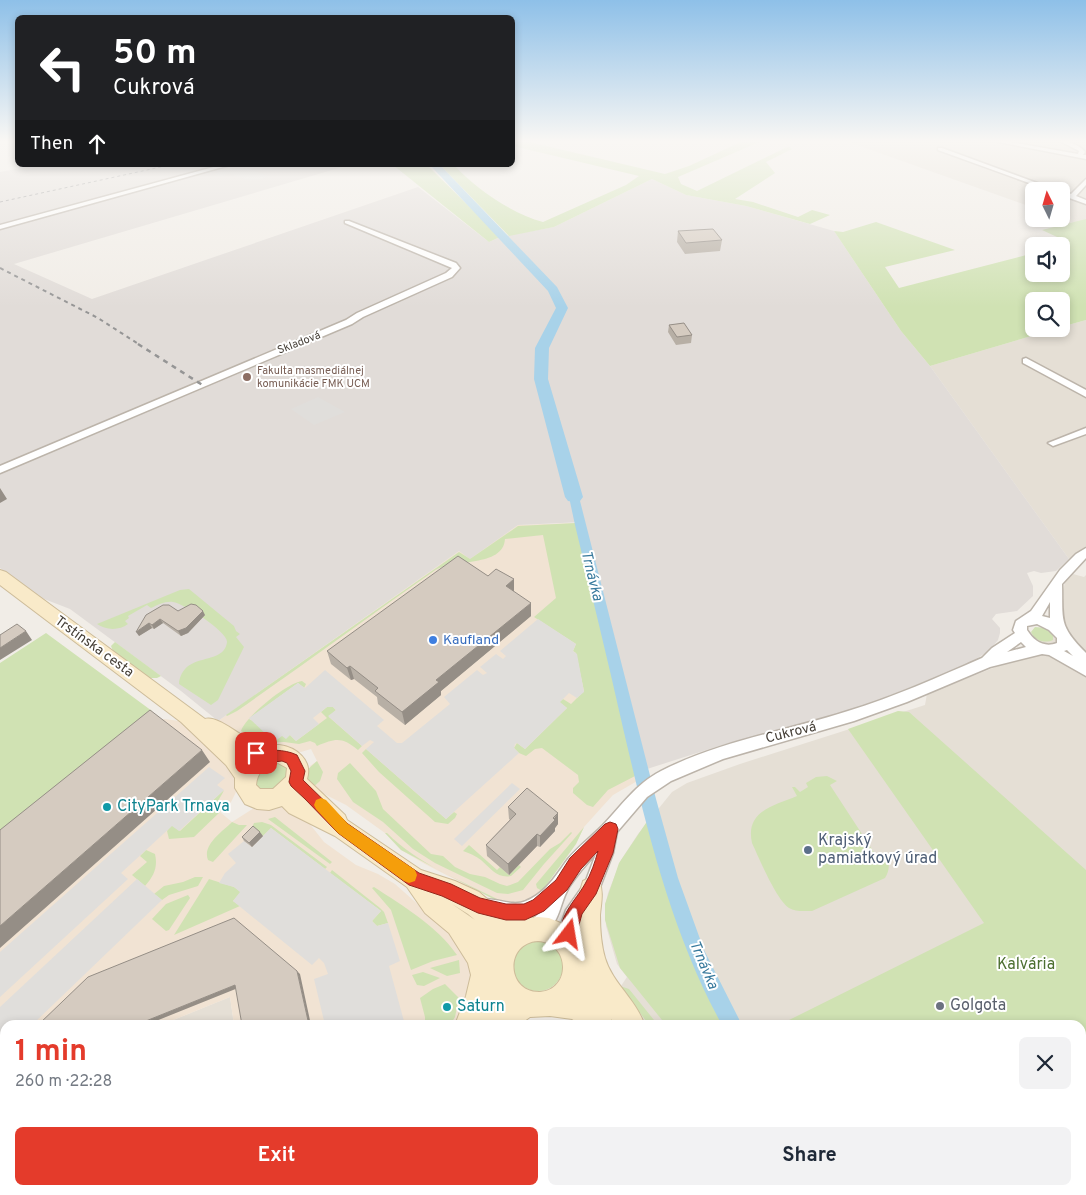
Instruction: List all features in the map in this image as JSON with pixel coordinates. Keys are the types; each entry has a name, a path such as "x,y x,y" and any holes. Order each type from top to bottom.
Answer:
{"main road":[{"name":"Trstínska cesta","path":"0,576 188,716 233,759 246,776 246,789 255,798 270,800 290,788 298,771 292,759 283,755 266,757 246,749 203,722 188,716"},
{"path":"246,776 253,764 266,757"},
{"path":"290,788 298,806 343,829 415,879 445,889 478,905 491,920 501,927 512,931 529,929 552,930 562,936 587,987 628,1020"},
{"path":"415,879 434,904 453,921 480,955 484,972 483,986 470,1020"},
{"path":"591,889 586,915 594,963 608,991 618,1001 630,1020"},
{"path":"453,921 490,943 502,968 511,994 539,1003 568,1004 581,1008 594,1020"},
{"path":"477,1020 492,1003 510,942 529,929"},
{"path":"504,1020 511,1014 566,992 572,981 572,957"}],"street":[{"path":"0,227 114,196"},
{"path":"1072,197 1086,202"},
{"name":"Skladová","path":"0,470 282,349 309,340 454,272 456,268 453,265 347,222"},
{"path":"1026,362 1086,394"},
{"path":"1052,443 1086,431"},
{"path":"1086,552 1066,570 1046,598 1038,614 1021,624 1020,630 1021,635 1026,640 1086,671"},
{"path":"1046,650 1060,649 1062,635 1056,620 1056,584"},
{"path":"1030,620 1048,623 1086,661"},
{"name":"Cukrová","path":"987,662 997,652 1021,635"},
{"name":"Cukrová","path":"478,905 506,912 525,912 539,905 561,885 575,864 610,829 632,802 642,792 666,776 728,750 864,712 987,662 1046,650"},
{"name":"Cukrová","path":"572,957 571,922 575,910 591,889 605,853 610,829"},
{"name":"Cukrová","path":"529,929 545,921 551,913 561,885"}],"shaded area":[{"path":"0,196 245,196 14,264 92,299 392,196 429,196 489,242 500,237 554,227 618,196 690,196 746,206 834,231 901,331 930,366 1069,559 1056,571 1041,573 1034,571 1027,573 1033,586 1033,596 1017,611 996,614 992,619 1000,628 998,640 989,651 966,665 856,709 722,745 647,769 582,522 518,525 470,559 459,551 218,721 181,691 70,609 39,597 0,568"},
{"path":"1000,196 1025,196 1025,205"},
{"path":"1070,196 1086,196 1086,227 1074,222 1070,223"},
{"path":"1086,320 1086,392 1027,360 1022,361 1086,397 1086,428 1050,441 1056,445 1086,434 1086,546 1069,559 930,366 1028,337 1070,337 1070,324"},
{"path":"318,397 345,412 314,425 291,409"},
{"path":"575,523 639,780 613,795 602,807 584,827 576,844 542,891 535,899 526,904 499,902 425,864 401,850 385,833 346,805 308,786 310,766 317,761 311,749 301,752 260,749 218,721 459,551 471,558 518,525"},
{"path":"1073,574 1084,577 1086,575 1086,1020 598,1020 627,977 617,964 606,926 605,906 608,893 621,860 638,834 672,792 687,783 740,764 925,705 927,694 1016,659 1059,608 1065,582"},
{"path":"538,619 576,644 573,651 577,654 584,692 577,698 569,693 560,702 567,708 525,749 517,743 515,744 514,748 519,753 446,819 366,749 374,742 370,740 362,746 328,716 336,710 333,707 327,707 313,718 319,724 296,741 290,735 286,739 282,736 274,742 249,718 298,683 305,688 325,670 384,720 377,726 397,743 402,743 450,704 444,697 477,670 483,675 487,673 480,667 496,654 503,659 506,656 500,651"},
{"path":"164,719 179,721 233,764 236,792 231,802 220,812 232,822 254,808 280,806 309,823 324,842 356,865 378,874 395,884 467,948 476,962 459,1020 233,1020 230,997 173,1020 0,1020 0,847 156,721"},
{"path":"209,767 225,778 217,785 224,790 179,831 172,826 121,873 128,879 0,997 0,952"},
{"path":"512,783 520,789 462,846 454,839"},
{"path":"271,828 381,911 372,921 377,926 388,923 400,961 389,966 404,1020 324,1020 314,979 328,974 324,963 319,958 312,965 233,901 240,892 234,887 219,883 225,873 236,863 228,854 244,841 252,847"},
{"path":"137,879 162,900 37,1020 0,1020 0,1007"},
{"path":"230,997 233,1020 173,1020"}],"green space":[{"path":"431,196 458,196 500,237 489,242"},
{"path":"470,196 490,196 519,213 543,222 602,196 618,196 554,227 509,236"},
{"path":"690,196 740,196 735,199 753,202 798,217 812,210 830,215 810,224 746,206"},
{"path":"1086,219 1086,320 1070,324 1070,292 1025,292 1025,337 1028,337 930,366 901,331 834,231 843,232 876,222 955,250 885,267 899,288 1025,255 1025,282 1070,282 1070,237 1057,237 1042,230 1070,228 1070,223"},
{"path":"576,523 637,775 608,790 593,807 587,805 573,793 573,788 579,782 578,775 542,748 535,749 526,756 514,748 517,743 525,749 567,708 559,702 563,699 571,704 584,691 576,653 573,651 576,644 534,617 556,598 543,535 505,539 502,548 496,554 476,561 442,567 434,571 237,711 226,715 459,552 470,559 518,526"},
{"path":"189,589 234,626 240,634 236,637 244,647 218,700 211,705 179,684 182,673 188,667 195,662 212,657 224,650 227,642 225,637 213,625 186,607 173,602 151,608 147,605 128,616 129,618 125,621 128,624 120,628 108,628 97,624 180,590"},
{"path":"1035,627 1046,628 1053,636 1053,640 1046,642 1037,639 1031,632"},
{"path":"46,633 152,711 0,833 0,663"},
{"path":"115,642 161,676 149,678 113,651 111,646"},
{"path":"302,681 306,684 304,688 298,683 249,719 267,702 287,688"},
{"path":"327,707 333,707 336,710 329,717 362,746 358,750 348,743 339,740 329,741 317,746 310,741 299,744 284,742 263,743 241,731 249,719 282,736 290,735 296,741 327,718 321,712"},
{"name":"Kalvária","path":"898,711 909,712 1086,870 1086,1020 789,1020 984,923 848,729"},
{"path":"366,749 446,819 454,812 457,814 455,818 448,824 435,822 379,772 362,753"},
{"path":"317,761 323,772 320,781 311,789 308,786 306,771"},
{"path":"278,762 286,767 288,775 273,791 262,791 255,785 261,767"},
{"path":"350,763 376,791 383,809 431,854 443,856 455,867 500,884 507,886 518,882 550,849 572,833 523,890 508,894 497,893 435,863 413,849 383,822 353,802 337,779 338,773"},
{"path":"827,776 837,781 830,785 877,857 885,854 889,863 889,869 885,878 812,911 794,910 784,903 773,887 752,843 751,832 757,817 763,811 797,796 792,787 795,787 800,792 808,787 806,783 816,777"},
{"path":"224,790 217,804 220,812 194,837 169,839 167,831 172,825 180,831"},
{"path":"275,817 332,862 330,864 268,819"},
{"path":"648,820 662,873 679,925 700,976 723,1020 662,1020 620,968 605,920 605,904 619,863"},
{"path":"232,822 239,825 247,825 213,862 208,860 207,854 210,844"},
{"path":"262,822 271,825 327,867 325,869 271,828 263,836 252,828 254,823"},
{"path":"584,827 576,844 542,891 537,888 536,884"},
{"path":"385,833 426,863 499,900 499,902 401,850"},
{"path":"469,845 497,870 500,867 509,875 519,865 521,867 511,876 502,876 479,859 463,851"},
{"path":"146,850 155,854 156,867 151,879 145,886 132,875 147,862 140,856"},
{"path":"332,870 380,908 384,912 388,923 377,926 372,921 381,911 330,873"},
{"path":"195,877 203,877 198,886 169,895 162,900 154,894 164,886"},
{"path":"209,879 234,887 241,892 233,901 240,906 174,935"},
{"path":"374,887 430,926 457,955 433,961 411,970 391,910 372,888"},
{"path":"188,895 190,898 169,930 166,931 152,919 166,904"},
{"path":"533,941 543,941 556,948 563,961 563,971 556,984 543,991 533,991 524,987 517,980 513,971 513,961 517,952 524,945"},
{"path":"459,960 460,973 447,976 430,968"},
{"path":"423,972 440,978 424,986 417,985 412,975"},
{"path":"445,984 459,998 453,1020 425,1020 420,998 433,989"},
{"path":"620,986 629,989 654,1020 645,1020"}],"building":[{"path":"713,229 722,240 686,243 678,231"},
{"path":"684,323 692,335 677,337 669,325"},
{"name":"Kaufland","path":"458,556 488,576 496,569 514,579 506,586 531,603 436,680 439,682 402,712 375,691 378,688 350,666 347,668 327,651"},
{"path":"191,604 196,605 203,611 186,628 178,631 160,619 152,625 149,623 136,632 146,615 163,605 169,605 178,611"},
{"path":"17,624 26,631 0,648 0,635"},
{"name":"CityPark Trnava","path":"150,710 202,750 0,926 0,830"},
{"path":"527,788 558,813 553,818 555,820 540,836 537,834 508,864 486,845 516,814 508,807"},
{"path":"253,826 260,832 249,843 242,837"},
{"path":"234,918 297,971 308,1020 241,1020 235,985 148,1020 43,1020 88,977"}],"waterway":[{"name":"Trnávka","path":"464,196 553,290 562,308 542,348 541,379 574,497"},
{"name":"Trnávka","path":"574,497 669,878 696,954 729,1020"}],"railway":[{"path":"0,202 29,196"},
{"path":"0,268 98,318 140,345"},
{"path":"138,344 204,386"}],"slow traffic":[{"path":"321,805 343,829 409,875"}],"place":[{"name":"Fakulta masmediálnej komunikácie FMK UCM","path":"247,377"},
{"name":"Kaufland","path":"433,640"},
{"name":"CityPark Trnava","path":"107,807"},
{"name":"Krajský pamiatkový úrad","path":"808,850"},
{"name":"Golgota","path":"940,1006"},
{"name":"Saturn","path":"447,1007"}],"route":[{"path":"256,753 266,757 278,754 292,759 298,771 296,782 343,829 415,879 445,889 478,905 506,912 525,912 539,905 561,885 575,864 610,829 605,853 591,889 575,910 569,934"}]}
